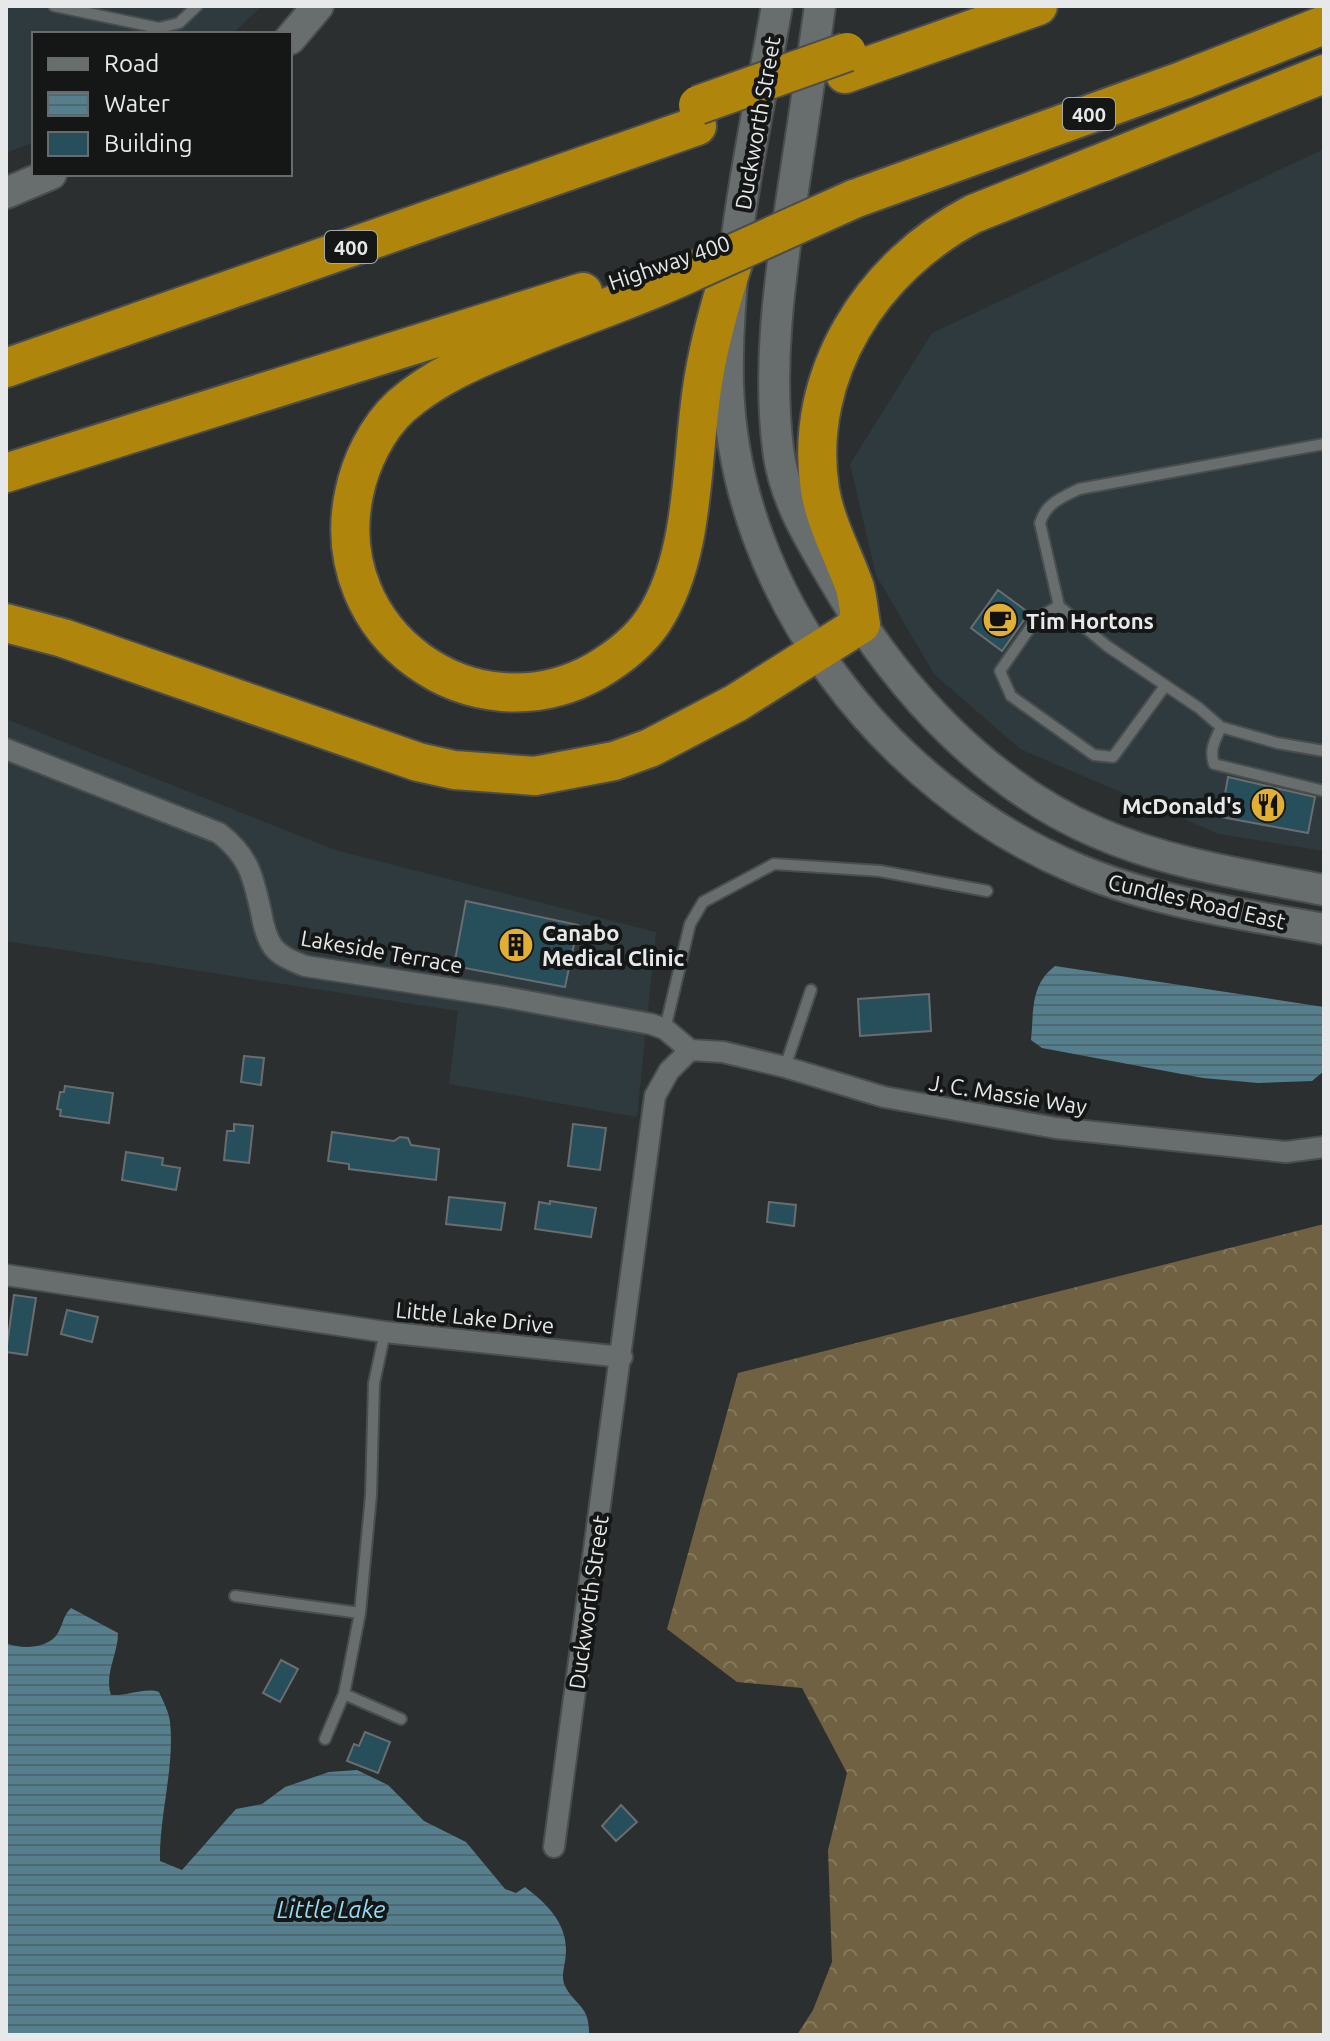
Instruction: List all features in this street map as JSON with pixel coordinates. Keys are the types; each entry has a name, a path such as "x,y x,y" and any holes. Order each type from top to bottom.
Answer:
{"highway":[{"path":"846,63 973,6"},
{"name":"400","path":"6,368 846,63 1038,6"},
{"name":"Highway 400","path":"6,473 637,275 693,263 854,199 1184,80 1324,25"},
{"path":"6,623 63,638 418,762 454,770 535,776 614,761 650,748 696,726 819,653 861,624 856,591 820,489 820,429 830,377 846,337 871,298 890,276 928,241 973,214 1324,74"},
{"path":"693,263 473,361 426,387 399,408 370,447 357,479 351,511 351,548 355,567 365,599 380,626 424,666 443,677 479,688 540,690 561,686 593,673 612,662 642,636 671,583 685,528 704,377 716,318 736,254"}],"main road":[{"path":"292,37 318,6"},
{"name":"Duckworth Street","path":"777,6 736,254 728,367 730,417 738,464 760,541 788,601 819,653"},
{"name":"Duckworth Street","path":"820,6 779,291 775,342 776,436 790,497 806,531 861,624"},
{"path":"6,193 46,176"},
{"name":"Cundles Road East","path":"861,624 925,706 986,764 1049,807 1098,833 1142,849 1202,867 1324,890"},
{"name":"Cundles Road East","path":"819,653 868,720 926,777 1010,836 1077,869 1119,885 1224,911 1324,929"},
{"path":"1277,881 1324,880"}],"street":[{"name":"Lakeside Terrace","path":"6,749 219,833 237,847 247,863 264,928 273,946 284,957 305,966 499,996 651,1024 665,1029 690,1050"},
{"name":"J. C. Massie Way","path":"690,1050 723,1052 785,1067 884,1097 1056,1128 1286,1152 1324,1147"},
{"path":"622,1357 655,1096 669,1071 690,1050"},
{"name":"Little Lake Drive","path":"6,1275 385,1332 622,1357"},
{"name":"Duckworth Street","path":"554,1847 622,1357"}],"lane":[{"path":"54,6 159,28 179,23 197,6"},
{"path":"1324,444 1079,489 1053,502 1044,511 1040,523 1059,606 1107,646 1221,727 1277,743 1324,749"},
{"path":"1059,606 1037,618 1000,671 1011,696 1094,755 1113,757 1165,686"},
{"path":"1221,727 1213,742 1211,756 1214,764 1324,791"},
{"path":"665,1029 690,924 703,902 774,864 880,871 987,891"},
{"path":"785,1067 811,990"},
{"path":"325,1739 344,1694 360,1613 371,1495 374,1383 385,1332"},
{"path":"235,1596 360,1613"},
{"path":"344,1694 401,1719"}],"shaded area":[{"path":"6,6 262,6 234,32 32,32 32,143 6,153"},
{"path":"1324,149 1324,851 1219,834 1020,749 934,674 876,575 850,464 932,333"},
{"path":"6,719 335,850 656,932 637,1117 449,1084 458,1011 6,941"}],"green space":[{"path":"1324,1224 1324,2035 797,2035 813,2010 832,1962 828,1850 847,1773 802,1688 737,1682 667,1629 738,1373"}],"water":[{"path":"1055,966 1324,1007 1324,1071 1312,1081 1258,1083 1203,1078 1042,1048 1031,1040 1035,999 1041,982"},
{"name":"Little Lake","path":"71,1608 118,1633 109,1679 111,1695 148,1690 159,1692 167,1710 171,1739 160,1861 182,1870 236,1809 262,1804 285,1787 329,1772 357,1770 388,1785 424,1821 466,1842 505,1889 516,1893 525,1887 543,1902 562,1928 566,1949 564,1983 587,2018 589,2035 6,2035 6,1643 32,1647 50,1641 58,1633"}],"building":[{"name":"Tim Hortons","path":"998,590 1029,613 1002,651 971,628"},
{"name":"McDonald's","path":"1228,777 1315,797 1308,833 1221,817"},
{"name":"Canabo Medical Clinic","path":"466,901 578,925 565,987 454,966"},
{"path":"929,994 931,1031 860,1036 858,999"},
{"path":"244,1056 264,1058 261,1085 241,1082"},
{"path":"65,1086 113,1093 109,1123 60,1116 61,1110 57,1109 60,1092 64,1092"},
{"path":"234,1124 253,1126 249,1163 224,1160 227,1131 234,1131"},
{"path":"573,1124 606,1128 600,1170 568,1166"},
{"path":"332,1132 394,1141 400,1137 408,1138 411,1145 439,1149 436,1180 349,1169 349,1164 328,1161"},
{"path":"126,1152 163,1158 162,1165 180,1168 176,1190 122,1180"},
{"path":"449,1197 505,1203 501,1230 446,1224"},
{"path":"550,1201 596,1208 591,1237 535,1229 539,1202 550,1204"},
{"path":"769,1202 796,1205 794,1226 767,1222"},
{"path":"14,1295 36,1298 27,1355 6,1352"},
{"path":"67,1310 98,1317 92,1342 61,1334"},
{"path":"281,1660 298,1669 280,1702 263,1693"},
{"path":"365,1732 390,1742 378,1773 347,1761 354,1744 359,1746"},
{"path":"621,1805 637,1822 616,1841 602,1826"}],"place":[{"name":"Tim Hortons","path":"1000,620"},
{"name":"McDonald's","path":"1268,805"},
{"name":"Canabo Medical Clinic","path":"516,945"}]}
